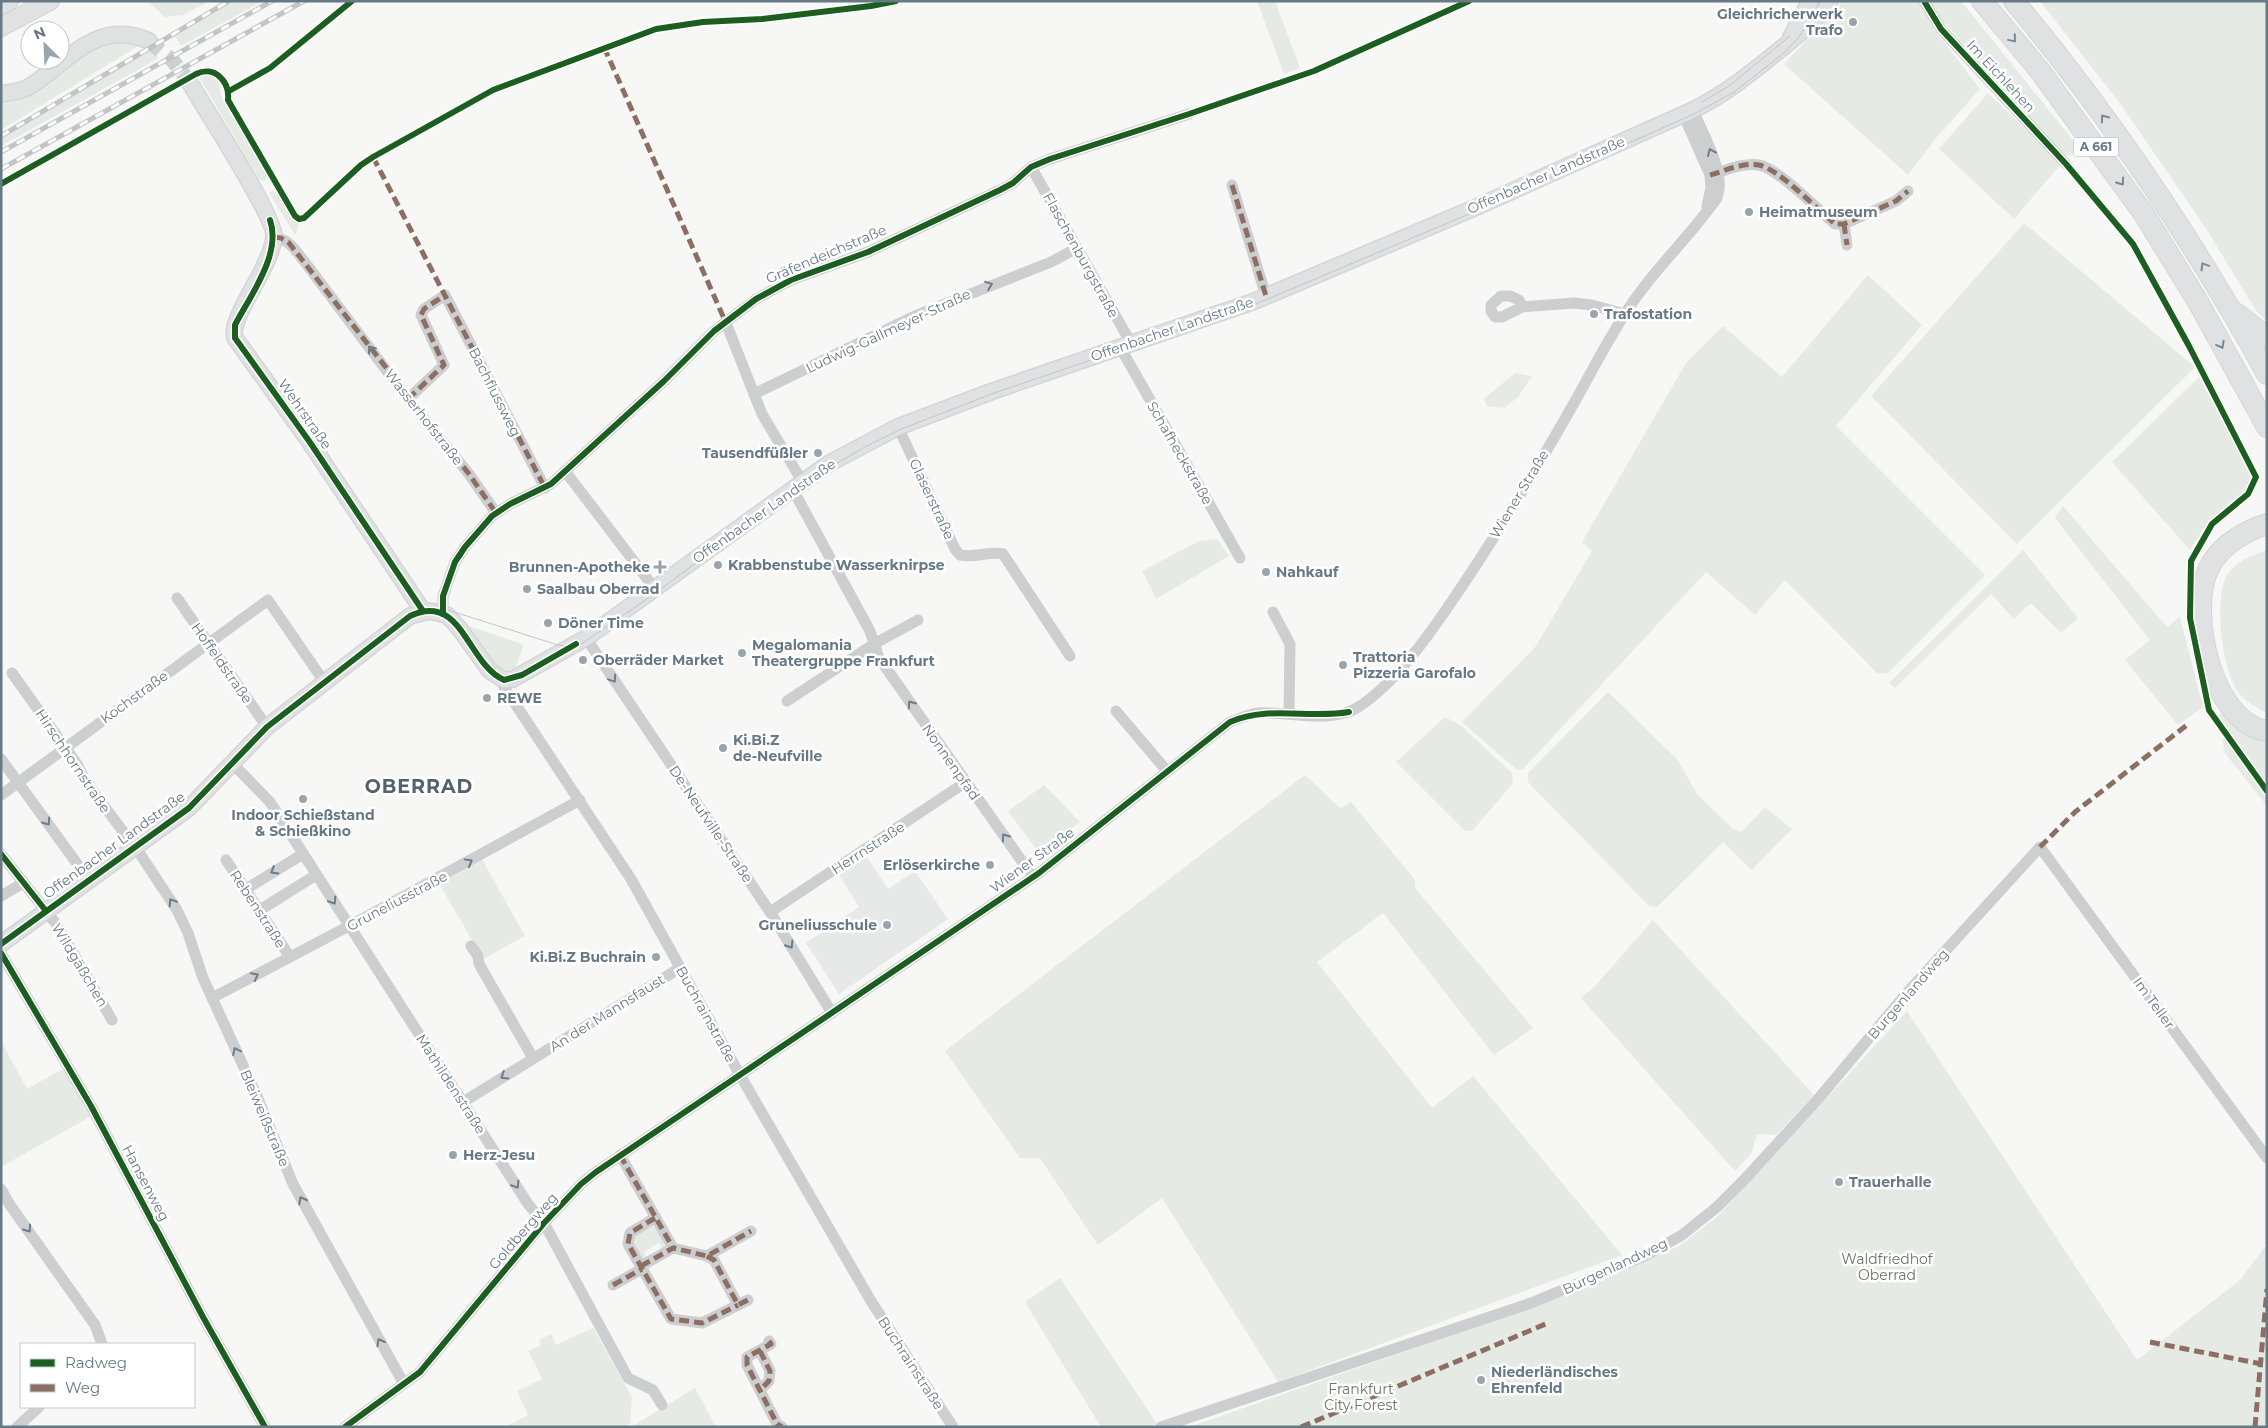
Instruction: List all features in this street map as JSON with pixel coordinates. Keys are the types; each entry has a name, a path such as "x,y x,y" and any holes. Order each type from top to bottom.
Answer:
{"highway":[{"name":"A 661","path":"1982,1 2040,71 2144,214 2198,302 2267,427"},
{"name":"A 661","path":"2014,1 2094,103 2142,172 2194,249 2267,374"},
{"name":"A 661","path":"2229,308 2267,337"},
{"path":"2267,524 2240,536 2218,554 2205,578 2201,603 2202,624 2211,669 2220,692 2237,715 2253,726 2267,730"},
{"path":"2267,532 2242,542 2220,561 2210,582 2208,603 2210,636 2217,667 2226,691 2245,712 2267,722"}],"main road":[{"path":"1,5 9,1"},
{"path":"1,27 50,1"},
{"name":"Offenbacher Landstraße","path":"1786,44 1810,1"},
{"name":"Offenbacher Landstraße","path":"504,680 522,675 581,641 828,464 898,427 993,391 1266,296 1472,209 1688,112 1736,85 1807,27 1830,1"},
{"path":"1,94 18,91 34,84 74,51 97,39 121,35 149,41"},
{"path":"190,83 267,214 273,228 274,237"},
{"name":"Wehrstraße","path":"274,237 268,262 235,325 235,338 310,441 423,612"},
{"path":"423,612 434,611 451,618 490,671 504,680"},
{"name":"Offenbacher Landstraße","path":"1,944 189,808 267,727 405,619 423,612"}],"street":[{"name":"Im Eichlehen","path":"1924,1 1941,29 2066,164"},
{"name":"Wiener Straße","path":"740,1075 1033,877 1236,719 1258,713 1334,715 1349,712 1360,706 1379,690 1424,642 1471,573 1573,405 1625,314 1668,255 1705,212 1714,174 1688,112"},
{"name":"Gräfendeichstraße","path":"496,513 523,497 545,488 726,323 772,289 812,271 868,252 1013,183 1031,167 1050,159 1189,114"},
{"path":"1714,174 1748,165 1759,165 1768,168 1835,224 1844,224 1896,201 1908,191"},
{"name":"Flaschenburgstraße","path":"1031,167 1077,248 1125,345"},
{"path":"1232,185 1266,296"},
{"path":"1844,224 1847,245"},
{"name":"Wasserhofstraße","path":"274,237 287,241 294,248 408,399 469,474 496,513"},
{"name":"Ludwig-Gallmeyer-Straße","path":"754,394 917,315 1051,262 1077,248"},
{"name":"Bachflussweg","path":"408,399 444,365 421,315 424,309 446,295 545,488"},
{"path":"1522,308 1584,303 1625,314"},
{"name":"Nonnenpfad","path":"726,323 754,394 870,631 879,658 1033,877"},
{"name":"Schafheckstraße","path":"1125,345 1240,558"},
{"name":"Glaserstraße","path":"898,427 955,549 960,555 971,557 996,552 1003,554 1070,656"},
{"path":"565,471 655,589"},
{"path":"443,614 443,596 455,562 464,547 496,513"},
{"name":"Hoffeldstraße","path":"177,598 267,727"},
{"name":"Kochstraße","path":"1,794 268,600 324,683"},
{"path":"1274,612 1290,644 1289,713"},
{"path":"787,701 874,644 918,620"},
{"name":"De-Neufville-Straße","path":"581,641 770,912 832,1013"},
{"name":"Hirschhornstraße","path":"12,673 78,764 86,782 136,848"},
{"name":"Buchrainstraße","path":"504,680 504,687 631,879 740,1075 871,1301 953,1427"},
{"path":"1116,711 1167,771"},
{"path":"1,759 88,880"},
{"name":"Mathildenstraße","path":"233,764 270,802 528,1204 544,1223 628,1378 654,1390 662,1405"},
{"name":"Herrnstraße","path":"770,912 966,782"},
{"name":"Gruneliusstraße","path":"212,998 350,926 580,800"},
{"name":"Im Teller","path":"2040,847 2267,1158"},
{"name":"Burgenlandweg","path":"1161,1427 1531,1303 1638,1259 1682,1235 1716,1207 1744,1180 1819,1098 1905,995 2040,847"},
{"name":"Bleiweißstraße","path":"136,848 177,910 188,933 212,998 257,1096 293,1184 404,1384"},
{"name":"Wildgäßchen","path":"1,854 67,940 112,1020"},
{"path":"246,889 303,854"},
{"name":"Rebenstraße","path":"226,860 290,958"},
{"path":"260,910 316,875"},
{"path":"1,896 23,883"},
{"name":"An der Mannsfaust","path":"471,946 478,956 479,964 533,1058"},
{"name":"Hansenweg","path":"1,953 91,1106 202,1318 266,1427"},
{"name":"An der Mannsfaust","path":"463,1102 680,968"},
{"name":"Goldbergweg","path":"345,1427 420,1372 544,1223 588,1178 740,1075"},
{"path":"620,1155 673,1248 707,1256 714,1260 743,1303 702,1323 671,1319 628,1239 630,1233 655,1218"},
{"path":"1,1189 10,1205 95,1325 102,1343"},
{"path":"707,1256 752,1231"},
{"path":"613,1284 673,1248"},
{"path":"769,1340 771,1344 747,1357 747,1365 777,1424 782,1427"},
{"path":"760,1350 770,1371 769,1381 760,1390"},
{"path":"17,1427 38,1408"}],"shaded area":[{"name":"Gruneliusschule","path":"867,857 888,889 915,871 948,919 839,994 806,943 859,907 839,875"}],"green space":[{"path":"148,1 210,1 183,15 165,17"},
{"path":"235,1 263,1 181,46 174,35"},
{"path":"1257,1 1275,1 1300,68 1284,74"},
{"path":"1843,1 1961,1 2085,155 2063,155 1944,22 1934,29 1980,89 1936,138 1908,175 1784,64"},
{"path":"2040,1 2267,1 2267,321 2257,312 2205,227 2122,106"},
{"path":"116,42 140,45 1,130 1,102 13,100 34,91 61,70 70,70 70,63 80,55"},
{"path":"149,49 159,58 1,146 1,139"},
{"path":"204,74 214,76 218,81 221,96 267,175 266,180 259,179 199,77"},
{"path":"1988,93 2057,159 2060,165 2014,219 1939,149"},
{"path":"273,191 281,197 292,215 300,222 295,235 269,193"},
{"path":"2024,223 2195,367 2017,544 1871,396"},
{"path":"1868,275 1922,325 1836,426 1985,575 1888,673 1878,674 1785,580 1755,615 1706,572 1523,769 1517,770 1462,722 1536,646 1592,551 1582,542 1686,363 1723,326 1782,377"},
{"path":"1515,373 1532,376 1518,397 1504,408 1487,406 1484,399"},
{"path":"2199,377 2251,474 2246,489 2203,529 2190,550 2112,462"},
{"path":"2063,506 2167,627 2180,617 2203,707 2178,725 2125,660 2150,640 2055,518"},
{"path":"1217,539 1229,556 1156,599 1142,571 1199,541"},
{"path":"2023,550 2078,618 2061,633 2031,603 2014,619 1991,594 1895,688 1889,683"},
{"path":"2267,550 2267,713 2243,697 2232,680 2224,651 2220,618 2222,588 2229,572 2244,560"},
{"path":"466,625 522,644 523,647 516,667 505,670 494,664"},
{"path":"1608,692 1677,759 1698,795 1733,829 1742,832 1765,807 1792,829 1752,870 1723,842 1657,907 1649,906 1528,782 1528,773"},
{"path":"2220,712 2258,734 2267,736 2267,806 2224,752"},
{"path":"1445,717 1460,725 1512,773 1513,783 1473,830 1465,831 1396,762"},
{"path":"1305,775 1340,808 1351,802 1415,880 1415,888 1533,1028 1494,1055 1383,913 1317,962 1432,1108 1473,1076 1622,1255 1278,1382 1162,1198 1098,1245 1040,1158 1020,1158 945,1051"},
{"path":"1044,785 1080,822 1039,853 1008,811"},
{"path":"482,859 525,936 485,958 470,937 439,883"},
{"path":"1653,920 1814,1095 1776,1135 1757,1134 1751,1154 1735,1171 1581,998 1595,986"},
{"name":"Waldfriedhof Oberrad","path":"1907,1011 2137,1360 2240,1280 2267,1244 2267,1427 1189,1427 1543,1303 1613,1276 1679,1246 1717,1217"},
{"path":"1,1041 27,1089 61,1070 68,1072 93,1115 1,1167"},
{"path":"652,1226 656,1227 665,1246 663,1249 659,1243 644,1252 647,1259 642,1259 632,1242 633,1236"},
{"path":"1060,1278 1157,1424 1150,1427 1101,1427 1025,1302"},
{"path":"593,1328 632,1397 630,1423 623,1427 505,1427 528,1415 517,1391 542,1379 528,1351 541,1345 539,1340 551,1334 556,1345"},
{"path":"695,1388 716,1427 631,1427"}],"tunnel":[{"path":"149,41 173,61 190,83"}],"tram line":[{"path":"1,947 191,809 270,728 422,610 434,608 448,610 558,645 572,647 583,643 657,592 803,483 863,448 899,430 994,393 1256,304 1476,211 1694,114 1734,92 1784,53 1799,37 1821,1"},
{"path":"1702,102 1729,86 1790,36"}],"railway":[{"path":"1,136 229,1"},
{"path":"1,152 272,1"},
{"path":"1,169 304,1"}],"marked path":[{"path":"604,47 726,323"},
{"path":"373,157 545,488"},
{"path":"1710,175 1734,167 1753,164 1767,168 1798,191 1835,224 1844,224 1896,201 1908,191"},
{"path":"1232,185 1266,296"},
{"path":"1844,224 1847,245"},
{"path":"274,237 281,238 289,243 469,474 496,513 500,511"},
{"path":"408,399 444,365 421,315 424,309 445,295"},
{"path":"2040,847 2075,812 2187,725"},
{"path":"620,1155 673,1248"},
{"path":"655,1218 630,1233 628,1244 671,1319 702,1323 738,1305"},
{"path":"641,1266 673,1248 707,1256 751,1231"},
{"path":"707,1256 714,1260 738,1305 748,1300"},
{"path":"613,1285 642,1269"},
{"path":"2255,1427 2267,1289"},
{"path":"1301,1427 1548,1323"},
{"path":"769,1341 771,1344 747,1357 747,1365 777,1424 782,1427"},
{"path":"2150,1342 2267,1365"},
{"path":"760,1351 770,1371 769,1381 760,1390"}],"cycle path":[{"path":"229,91 270,68 352,1"},
{"path":"1,184 196,74 209,72 215,73 224,81 228,100 295,216 299,219 304,218 361,165 493,90 656,29 703,22 762,19 871,6 896,1"},
{"path":"443,614 443,596 455,562 465,547 492,516 510,504 551,484 664,381 714,331 756,299 791,280 868,252 1000,190 1013,183 1031,167 1050,159 1314,71 1469,1"},
{"path":"1924,1 1941,29 2066,164 2133,244 2189,346 2256,477 2248,494 2212,524 2191,561 2190,618 2209,710 2267,791"},
{"path":"270,220 273,233 268,261 256,288 235,325 235,338 309,441 423,611"},
{"path":"1,944 189,808 267,727 410,616 427,611 441,613 453,621 491,672 504,680 522,675 576,644"},
{"path":"345,1427 420,1372 544,1223 581,1184 596,1172 1039,873 1230,722 1259,714 1334,714 1349,712"},
{"path":"1,854 46,911"},
{"path":"1,953 91,1106 203,1317 265,1427"}],"place":[{"name":"Gleichricherwerk Trafo","path":"1853,22"},
{"name":"Heimatmuseum","path":"1749,212"},
{"name":"Trafostation","path":"1594,314"},
{"name":"Tausendfüßler","path":"818,453"},
{"name":"Krabbenstube Wasserknirpse","path":"718,565"},
{"name":"Brunnen-Apotheke","path":"660,567"},
{"name":"Nahkauf","path":"1266,572"},
{"name":"Saalbau Oberrad","path":"527,589"},
{"name":"Döner Time","path":"548,623"},
{"name":"Megalomania Theatergruppe Frankfurt","path":"742,653"},
{"name":"Oberräder Market","path":"583,660"},
{"name":"Trattoria Pizzeria Garofalo","path":"1343,665"},
{"name":"REWE","path":"487,698"},
{"name":"Ki.Bi.Z de-Neufville","path":"723,748"},
{"name":"Indoor Schießstand & Schießkino","path":"303,799"},
{"name":"Erlöserkirche","path":"990,865"},
{"name":"Gruneliusschule","path":"887,925"},
{"name":"Ki.Bi.Z Buchrain","path":"656,957"},
{"name":"Herz-Jesu","path":"453,1155"},
{"name":"Trauerhalle","path":"1839,1182"},
{"name":"Niederländisches Ehrenfeld","path":"1481,1380"}],"district":[{"name":"OBERRAD","path":"419,786"}],"park label":[{"name":"Frankfurt City Forest","path":"1361,1398"}]}
